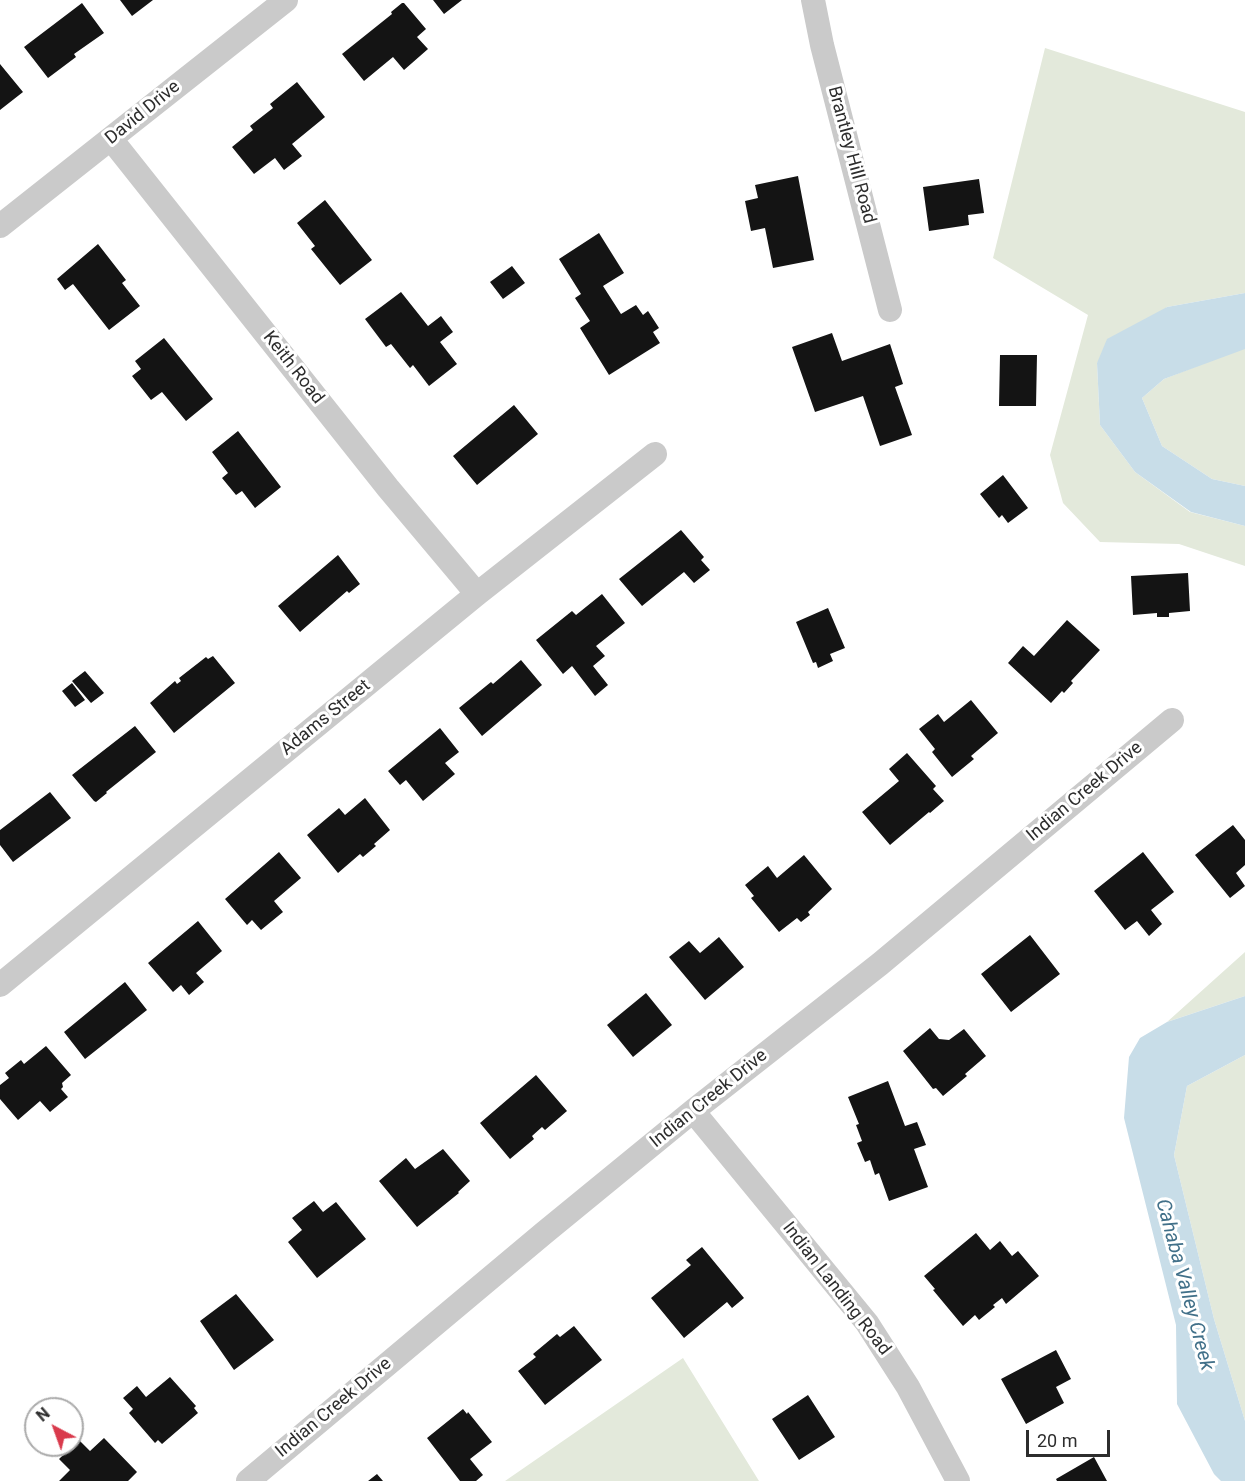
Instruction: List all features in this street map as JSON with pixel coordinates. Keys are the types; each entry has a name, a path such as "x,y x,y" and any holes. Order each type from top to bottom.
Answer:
{"street":[{"name":"David Drive","path":"0,226 286,0"},
{"name":"Brantley Hill Road","path":"813,0 822,45 890,309"},
{"name":"Keith Road","path":"111,139 388,488 477,594"},
{"name":"Adams Street","path":"0,985 477,594 656,454"},
{"name":"Indian Creek Drive","path":"248,1481 544,1233 693,1111 880,964 1172,720"},
{"name":"Indian Landing Road","path":"693,1111 867,1323 908,1387 958,1481"}],"shaded area":[{"path":"1045,48 1245,112 1245,293 1167,307 1097,363 1100,425 1135,472 1190,512 1245,526 1245,566 1179,544 1100,542 1063,503 1050,455 1088,315 993,258"},
{"path":"1245,349 1245,486 1212,479 1162,446 1142,398 1164,379"},
{"path":"1245,952 1245,996 1167,1022"},
{"path":"1245,1055 1245,1421 1214,1319 1174,1155 1187,1086"},
{"path":"683,1358 759,1481 505,1481"}],"water":[{"path":"1245,293 1245,349 1164,379 1142,398 1162,446 1212,479 1245,486 1245,526 1191,512 1135,472 1100,425 1097,363 1107,339 1167,307"},
{"name":"Cahaba Valley Creek","path":"1245,996 1245,1055 1187,1086 1174,1155 1214,1319 1245,1421 1245,1481 1221,1481 1214,1474 1177,1404 1176,1325 1124,1118 1129,1057 1140,1038 1167,1022"}],"building":[{"path":"120,0 153,0 132,16"},
{"path":"433,0 462,0 444,14"},
{"path":"82,3 104,33 74,54 76,57 48,78 24,47"},
{"path":"402,3 426,29 417,37 428,49 404,70 393,57 364,81 342,54 392,14 391,12"},
{"path":"0,64 23,92 0,110"},
{"path":"297,82 325,117 292,144 302,156 284,170 275,158 254,174 232,147 253,130 250,126 273,108 270,104"},
{"path":"798,176 814,260 773,268 765,228 751,231 745,201 758,198 755,185"},
{"path":"979,179 984,213 968,215 969,225 929,231 923,187"},
{"path":"325,200 372,260 340,285 311,249 315,246 297,223"},
{"path":"599,233 624,273 603,286 621,314 636,305 643,315 648,311 659,328 653,332 660,343 609,375 580,328 590,321 575,298 581,294 559,259"},
{"path":"98,244 126,280 122,283 140,306 109,330 73,284 65,290 57,279"},
{"path":"512,266 525,283 503,299 490,282"},
{"path":"401,292 428,326 441,316 453,332 440,342 457,364 429,386 413,365 410,368 391,344 386,347 365,319"},
{"path":"832,333 842,361 890,344 903,384 895,387 912,435 880,446 863,396 815,412 792,347"},
{"path":"164,338 213,399 186,421 162,392 151,400 132,376 141,369 135,361"},
{"path":"1000,355 1037,355 1036,406 999,406"},
{"path":"514,405 538,434 477,485 453,456"},
{"path":"238,431 281,487 255,508 242,491 236,495 222,478 228,473 212,452"},
{"path":"1003,475 1028,508 1008,523 1002,515 999,518 980,494"},
{"path":"681,530 704,557 701,560 710,570 694,583 684,572 642,606 619,579"},
{"path":"338,555 360,584 349,593 347,591 300,632 278,606"},
{"path":"1188,573 1190,611 1169,613 1169,617 1157,617 1157,613 1133,615 1131,576"},
{"path":"602,594 625,623 596,646 605,656 593,666 608,685 595,696 572,666 563,674 536,640 572,611 576,615"},
{"path":"828,608 845,648 830,654 833,661 818,668 816,662 813,663 796,622"},
{"path":"1067,620 1100,650 1071,681 1073,683 1064,693 1062,691 1051,703 1008,663 1023,646 1034,656"},
{"path":"213,656 235,683 174,733 150,703 175,681 177,684 181,681 179,678 206,657 208,659"},
{"path":"521,660 542,685 482,736 459,708 491,682 493,684"},
{"path":"85,671 104,693 91,703 72,681"},
{"path":"72,683 85,700 75,707 62,691"},
{"path":"971,700 998,733 971,756 974,759 952,777 932,752 935,749 919,729 938,714 944,722"},
{"path":"135,726 156,752 96,802 94,801 72,775"},
{"path":"440,728 459,752 445,763 455,774 423,801 406,780 400,785 388,771"},
{"path":"907,753 936,786 933,789 944,801 890,845 862,812 899,781 889,769"},
{"path":"50,792 71,818 13,862 0,845 0,830"},
{"path":"365,798 390,830 363,857 360,854 338,873 307,835 339,808 345,815"},
{"path":"1233,825 1245,840 1245,865 1236,873 1245,886 1230,898 1195,855"},
{"path":"279,852 301,878 274,901 283,912 261,930 252,920 247,925 225,899"},
{"path":"1143,852 1174,892 1151,910 1162,924 1149,936 1137,921 1125,930 1094,891"},
{"path":"804,855 832,889 808,912 810,915 801,922 797,918 779,932 751,898 754,896 745,885 768,866 777,878"},
{"path":"198,921 222,951 196,973 204,982 189,995 181,985 173,992 148,963"},
{"path":"1030,935 1060,974 1011,1012 981,974"},
{"path":"719,937 744,967 705,1000 669,957 689,941 700,953"},
{"path":"125,982 147,1010 85,1059 64,1032"},
{"path":"646,993 672,1025 633,1057 607,1025"},
{"path":"930,1028 939,1039 949,1040 964,1029 986,1056 943,1096 936,1088 933,1089 903,1051"},
{"path":"46,1046 71,1075 62,1083 61,1089 68,1097 50,1112 40,1101 18,1120 0,1099 0,1085 9,1078 5,1073 21,1060 24,1064"},
{"path":"536,1075 567,1111 545,1130 542,1127 532,1136 534,1139 510,1159 480,1123"},
{"path":"888,1081 905,1126 917,1122 926,1145 914,1149 928,1187 889,1201 879,1173 875,1175 870,1160 865,1162 857,1143 862,1141 856,1125 859,1124 848,1097"},
{"path":"443,1149 470,1181 459,1193 417,1227 379,1181 406,1158 415,1169"},
{"path":"314,1201 323,1212 336,1202 366,1239 317,1278 288,1242 302,1230 292,1218"},
{"path":"976,1233 990,1250 1000,1241 1012,1256 1018,1251 1039,1276 1006,1304 1002,1298 979,1320 975,1315 963,1326 924,1276"},
{"path":"702,1247 744,1298 732,1308 727,1302 684,1338 651,1298 691,1265 686,1260"},
{"path":"236,1294 274,1340 234,1370 200,1321"},
{"path":"574,1326 602,1360 545,1405 518,1371 536,1357 533,1354 557,1334 560,1337"},
{"path":"1056,1350 1071,1379 1056,1387 1064,1403 1026,1424 1001,1379"},
{"path":"170,1377 196,1406 194,1408 198,1413 162,1444 158,1440 155,1443 129,1413 133,1409 123,1398 137,1386 146,1397"},
{"path":"808,1395 835,1437 799,1460 772,1419"},
{"path":"463,1409 492,1442 470,1459 483,1475 476,1481 460,1481 427,1438"},
{"path":"104,1438 137,1472 128,1481 59,1481 70,1470 59,1459 61,1457 84,1457 84,1445 90,1451"},
{"path":"1094,1457 1107,1481 1057,1481 1056,1479"},
{"path":"377,1474 383,1481 368,1481"}]}
